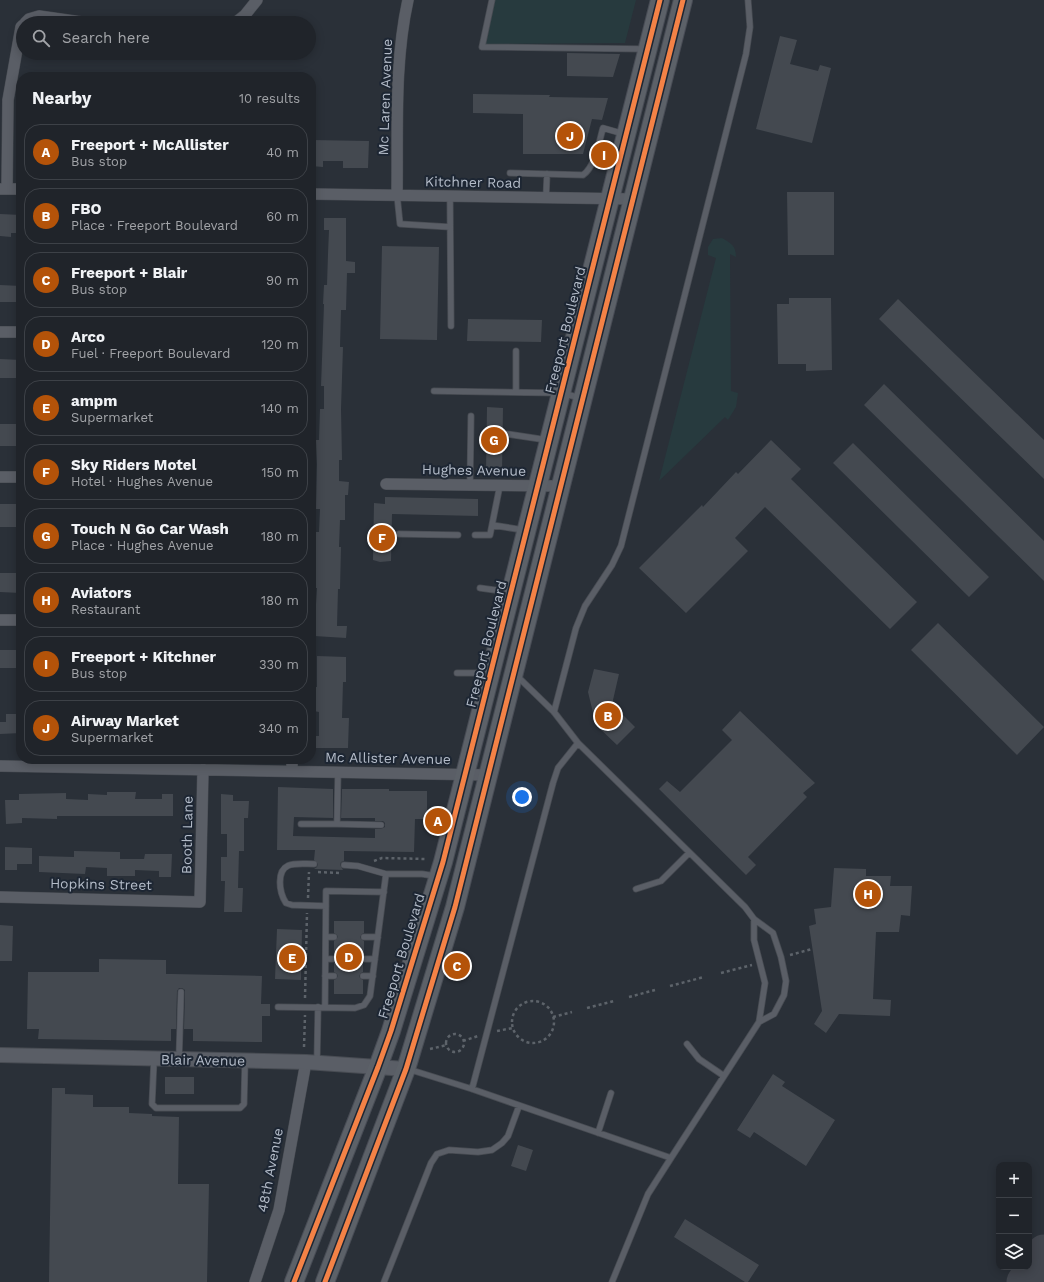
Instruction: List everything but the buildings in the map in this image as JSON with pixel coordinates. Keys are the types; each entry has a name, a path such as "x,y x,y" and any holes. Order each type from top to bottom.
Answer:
{"main road":[{"name":"Freeport Boulevard","path":"294,1282 391,1031 438,876 466,774 660,0"},
{"path":"325,1282 406,1069 454,908 683,0"}],"street":[{"path":"244,16 257,0"},
{"name":"Mc Laren Avenue","path":"397,195 399,74 403,31 408,0"},
{"path":"16,55 8,100 3,189 16,189"},
{"name":"Kitchner Road","path":"316,194 634,199"},
{"path":"0,332 16,332"},
{"path":"0,477 16,477"},
{"name":"Hughes Avenue","path":"386,484 561,486"},
{"path":"0,620 16,620"},
{"path":"292,764 292,771"},
{"name":"Mc Allister Avenue","path":"0,766 488,775"},
{"name":"Booth Lane","path":"200,902 203,769"},
{"name":"Hopkins Street","path":"0,897 200,902"},
{"name":"Blair Avenue","path":"0,1055 312,1062 406,1069"},
{"name":"48th Avenue","path":"255,1282 279,1210 312,1062"}],"lane":[{"path":"492,0 482,47 648,49"},
{"path":"554,712 576,628 585,606 612,565 621,546 746,54 750,28 748,0"},
{"path":"510,173 583,175 588,172 592,165 603,128 626,134"},
{"path":"546,198 547,174"},
{"path":"397,195 400,224 450,227"},
{"path":"450,196 451,326"},
{"path":"516,351 516,392"},
{"path":"434,390 561,393 583,398"},
{"path":"470,485 471,416"},
{"path":"507,434 549,440"},
{"path":"474,535 490,535 500,485"},
{"path":"492,525 527,530"},
{"path":"399,534 458,535"},
{"path":"480,588 511,592"},
{"path":"457,673 491,673"},
{"path":"514,673 554,712 578,743 745,907 754,919 773,933 781,957 786,980 784,995 774,1014 759,1022"},
{"path":"472,1089 553,783 558,768 578,743"},
{"path":"337,824 338,772"},
{"path":"301,824 381,825"},
{"path":"636,889 661,881 689,853"},
{"path":"314,864 288,866 282,869 280,874 280,886 282,897 286,903 292,905 326,906"},
{"path":"344,865 358,866 386,874 422,874 438,876"},
{"path":"278,1008 356,1008 364,1005 370,996 386,874"},
{"path":"325,1008 326,891 384,892"},
{"path":"612,1282 648,1194 759,1022 765,983 754,940 754,919"},
{"path":"326,937 334,937"},
{"path":"364,937 378,938"},
{"path":"326,959 334,959"},
{"path":"364,959 375,959"},
{"path":"325,976 334,976"},
{"path":"363,976 373,976"},
{"path":"178,1059 181,992"},
{"path":"312,1062 318,1007"},
{"path":"687,1044 699,1059 724,1076"},
{"path":"154,1058 152,1104 156,1108 240,1108 244,1104 245,1060"},
{"path":"406,1069 472,1089 671,1158"},
{"path":"598,1133 611,1093"},
{"path":"384,1282 431,1163 437,1154 449,1150 478,1152 492,1150 502,1143 508,1136 519,1106"}],"path":[{"path":"788,955 812,949"},
{"path":"721,973 753,964"},
{"path":"670,986 704,977"},
{"path":"629,997 654,990"},
{"path":"587,1008 614,1001"},
{"path":"530,1002 543,1004 548,1008 553,1017 553,1028 550,1034 546,1039 540,1042 526,1042 516,1034 513,1028 512,1021 517,1008 530,1002"},
{"path":"553,1017 572,1012"},
{"path":"496,1031 513,1028"},
{"path":"454,1034 460,1035 463,1040 462,1048 458,1051 450,1050 446,1045 449,1036 454,1034"},
{"path":"463,1040 478,1036"},
{"path":"430,1049 446,1045"}],"green space":[{"path":"495,0 636,0 625,43 484,44"},
{"path":"722,238 732,245 736,253 736,257 730,254 731,391 738,393 736,407 728,420 725,417 659,481 716,258 708,255 708,247 713,239"}],"taxiway":[{"path":"1024,1282 1044,1252"}],"cycle path":[{"path":"294,1282 391,1031 443,862 660,0"},
{"path":"325,1282 406,1069 455,907 683,0"}],"place":[{"name":"Airway Market","path":"570,136"},
{"name":"Freeport + Kitchner","path":"604,155"},
{"name":"Touch N Go Car Wash","path":"494,440"},
{"name":"Sky Riders Motel","path":"382,538"},
{"name":"FBO","path":"608,716"},
{"name":"Freeport + McAllister","path":"438,821"},
{"name":"Aviators","path":"868,894"},
{"name":"Arco","path":"349,957"},
{"name":"ampm","path":"292,958"},
{"name":"Freeport + Blair","path":"457,966"}]}
